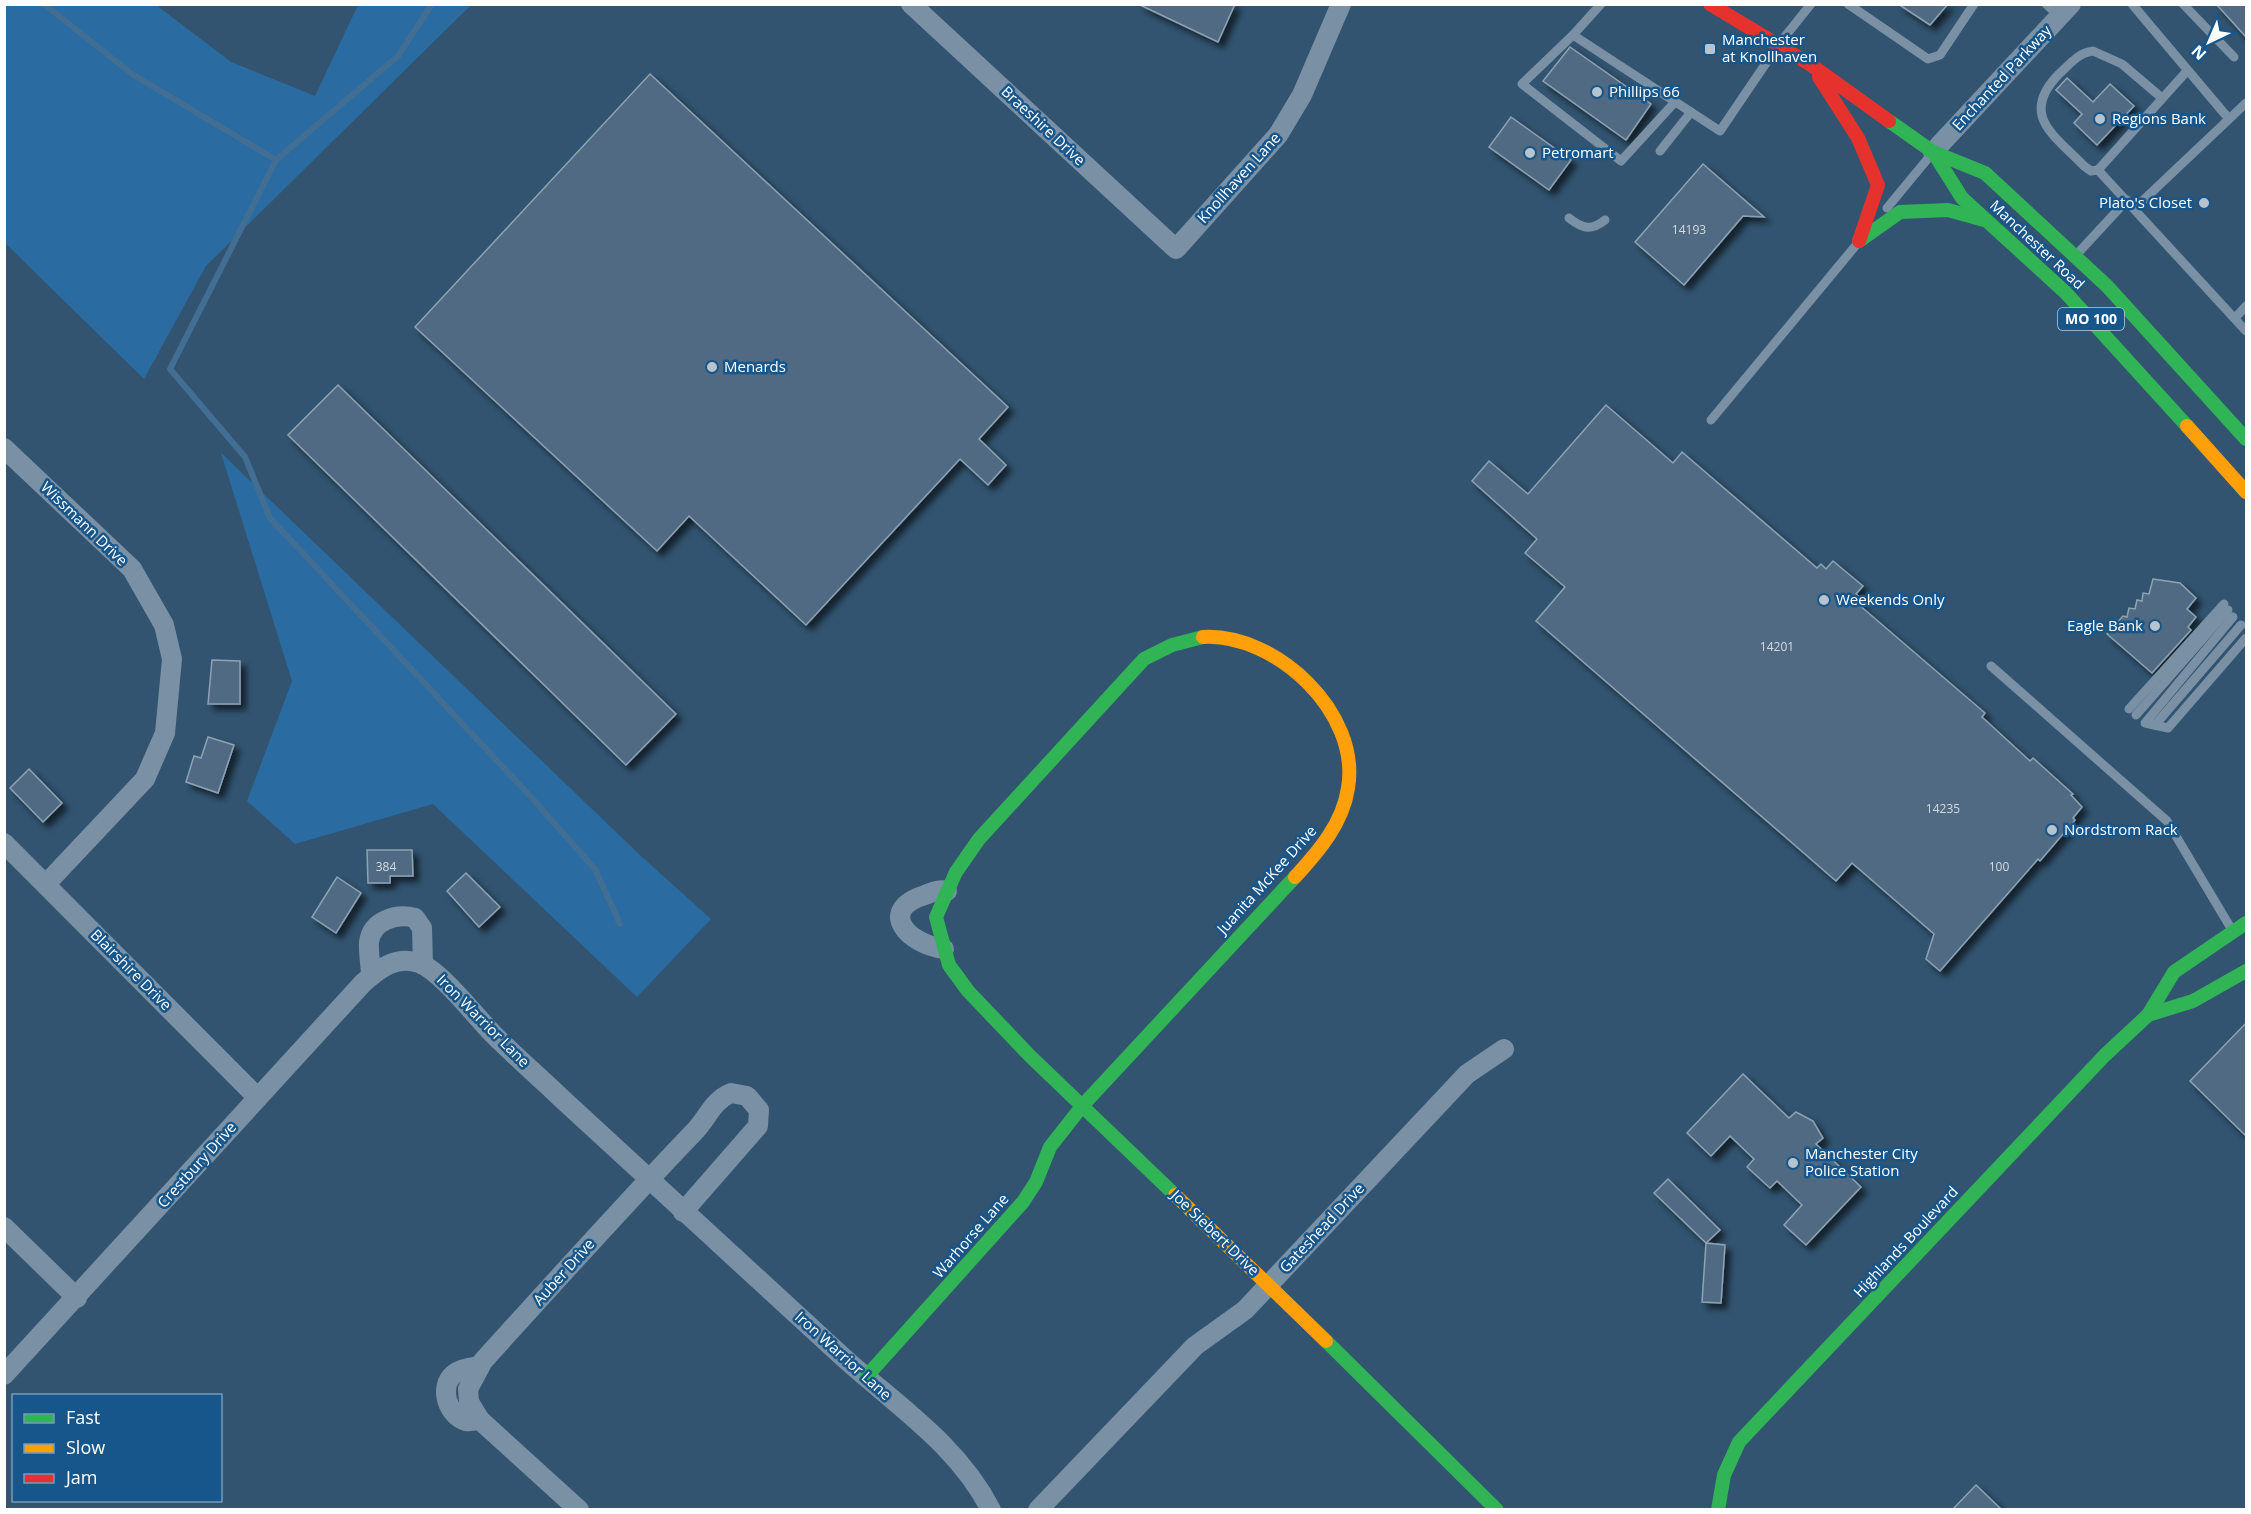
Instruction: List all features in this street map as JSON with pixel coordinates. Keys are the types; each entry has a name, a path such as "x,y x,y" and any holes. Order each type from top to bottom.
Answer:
{"street":[{"name":"Braeshire Drive","path":"911,4 1176,249"},
{"name":"Knollhaven Lane","path":"1176,249 1278,135 1302,95 1341,4"},
{"name":"Manchester Road","path":"1710,4 1811,65 1933,152 1985,173 2076,255 2148,328 2247,439"},
{"name":"Enchanted Parkway","path":"1933,152 2059,8"},
{"path":"1811,65 1858,138 1878,185 1859,241"},
{"name":"Manchester Road","path":"1933,152 1962,198 2066,293 2114,343 2247,492"},
{"path":"1859,241 1900,212 1948,210 1988,221"},
{"name":"Wissmann Drive","path":"4,448 132,569 164,625 172,659 165,732 145,779 46,884"},
{"name":"Juanita McKee Drive","path":"936,916 956,872 979,839 1144,659 1163,647 1185,640 1224,637 1263,650 1320,695 1334,715 1347,745 1350,782 1343,811 1329,837 1083,1105"},
{"name":"Blairshire Drive","path":"4,843 258,1098"},
{"path":"944,949 927,947 913,939 904,931 901,918 905,905 916,897 939,889 947,891"},
{"path":"372,976 369,942 373,930 385,920 399,915 415,918 422,928 422,964"},
{"name":"Joe Siebert Drive","path":"936,916 950,964 975,999 1497,1509"},
{"name":"Highlands Boulevard","path":"1718,1509 1720,1486 1727,1464 1739,1442 2105,1055 2148,1015 2174,972 2247,923"},
{"name":"Crestbury Drive","path":"4,1375 381,967 394,962 422,964"},
{"name":"Iron Warrior Lane","path":"422,964 433,970 494,1035 683,1212 945,1445 982,1492 992,1509"},
{"name":"Highlands Boulevard","path":"2148,1015 2193,1001 2247,971"},
{"name":"Gateshead Drive","path":"1038,1509 1195,1346 1245,1310 1467,1074 1504,1049"},
{"path":"649,1179 701,1126 723,1096 731,1093 747,1096 759,1110 758,1126 683,1212"},
{"name":"Warhorse Lane","path":"866,1377 1012,1216 1036,1182 1050,1147 1061,1130 1083,1105"},
{"name":"Auber Drive","path":"579,1509 480,1420 469,1402 468,1389 480,1366 649,1179"},
{"path":"4,1227 77,1298"}],"lane":[{"path":"1601,4 1573,35 1522,84 1621,160 1675,102"},
{"path":"1573,35 1720,131 1779,44 1811,4"},
{"path":"1848,4 1928,59 1940,55 1974,4"},
{"path":"2132,4 2229,119"},
{"path":"2183,4 2234,57"},
{"path":"2162,98 2122,64 2093,51 2077,57 2046,88 2040,101 2047,127 2084,166 2091,171 2098,170 2187,71"},
{"path":"2135,208 2247,103"},
{"path":"1660,151 1691,112"},
{"path":"1711,420 1933,152"},
{"path":"2098,170 2247,331"},
{"path":"2076,255 2127,200"},
{"path":"1569,218 1586,228 1595,228 1605,220"},
{"path":"2235,318 2247,306"},
{"path":"2133,712 2228,611 2145,723 2168,728 2247,638"},
{"path":"2155,725 2241,625"},
{"path":"1991,666 2167,821 2233,932"}],"shaded area":[{"path":"4,5 156,5 231,62 315,96 358,5 471,5 206,266 144,379 5,243"},
{"path":"221,453 642,857 711,919 637,997 433,804 295,844 247,801 292,681"}],"building":[{"path":"1138,4 1235,4 1218,42"},
{"path":"1898,4 1948,4 1930,25"},
{"path":"2216,4 2247,4 2247,38"},
{"name":"Phillips 66","path":"1570,47 1651,104 1626,140 1543,81"},
{"name":"Menards","path":"650,74 1008,407 979,439 1006,465 988,485 960,459 806,625 689,516 657,551 415,327"},
{"name":"Regions Bank","path":"2067,78 2093,102 2110,84 2134,106 2097,145 2074,123 2082,114 2056,90"},
{"name":"Petromart","path":"1511,117 1571,160 1549,190 1489,147"},
{"path":"1703,164 1764,217 1743,216 1684,285 1635,242"},
{"path":"338,385 676,714 626,765 288,435"},
{"path":"1606,405 1673,463 1682,452 1817,568 1821,564 1826,569 1833,561 1863,586 1856,594 1862,599 1858,604 1985,713 1982,717 2030,761 2033,758 2073,794 2071,795 2082,807 2073,818 2075,820 2040,861 2038,859 1940,971 1926,959 1934,934 1852,863 1836,881 1536,621 1565,587 1525,553 1537,539 1472,481 1489,461 1528,494"},
{"name":"Eagle Bank","path":"2153,579 2180,583 2196,598 2187,609 2196,617 2188,627 2191,630 2152,673 2107,634 2123,616 2127,617 2129,608 2135,609 2137,600 2142,601 2143,593 2149,594"},
{"path":"212,660 240,661 240,704 208,704"},
{"path":"208,737 234,745 218,793 186,782 194,756 201,758"},
{"path":"29,769 62,803 43,822 10,788"},
{"path":"367,850 412,850 413,876 390,876 390,883 368,883"},
{"path":"466,873 500,907 479,927 447,891"},
{"path":"337,877 361,893 336,933 312,917"},
{"path":"2247,1022 2247,1137 2190,1081"},
{"name":"Manchester City Police Station","path":"1743,1074 1789,1118 1796,1112 1813,1121 1823,1138 1816,1144 1861,1187 1806,1245 1784,1225 1802,1205 1777,1181 1770,1188 1747,1167 1754,1159 1730,1136 1711,1156 1687,1133"},
{"path":"1668,1179 1720,1230 1706,1243 1654,1193"},
{"path":"1706,1243 1725,1245 1721,1303 1702,1302"},
{"path":"1976,1485 2001,1509 1953,1509"}],"waterway":[{"path":"44,4 132,74 276,160"},
{"path":"432,4 398,56 276,160 170,369 245,457 270,518 530,796 595,869 620,924"}],"traffic: fast":[{"path":"1889,121 1933,152 1985,173 2107,286 2246,439"},
{"path":"1933,152 1962,198 2066,293 2187,426"},
{"path":"1859,241 1900,212 1948,210 1984,220"},
{"path":"1175,1195 1030,1056 968,991 949,965 936,917 956,872 979,839 1144,659 1172,645 1203,637"},
{"path":"866,1377 1023,1202 1036,1182 1050,1147 1083,1105 1295,877"},
{"path":"1718,1510 1724,1475 1739,1442 2105,1055 2148,1015 2174,972 2246,923"},
{"path":"2148,1015 2193,1001 2246,971"},
{"path":"1326,1341 1497,1510"}],"traffic: slow":[{"path":"2187,426 2246,492"},
{"path":"1203,637 1231,639 1258,648 1284,663 1308,683 1327,706 1341,732 1348,760 1348,788 1345,801 1329,836 1295,877"},
{"path":"1175,1195 1326,1341"}],"traffic: jam":[{"path":"1710,4 1811,65 1889,121"},
{"path":"1819,77 1858,138 1878,185 1859,241"}],"place":[{"name":"Manchester at Knollhaven","path":"1710,49"},
{"name":"Phillips 66","path":"1597,92"},
{"name":"Regions Bank","path":"2100,119"},
{"name":"Petromart","path":"1530,153"},
{"name":"Plato's Closet","path":"2204,203"},
{"name":"Menards","path":"712,367"},
{"name":"Weekends Only","path":"1824,600"},
{"name":"Eagle Bank","path":"2155,626"},
{"name":"Nordstrom Rack","path":"2052,830"},
{"name":"Manchester City Police Station","path":"1793,1163"}]}
